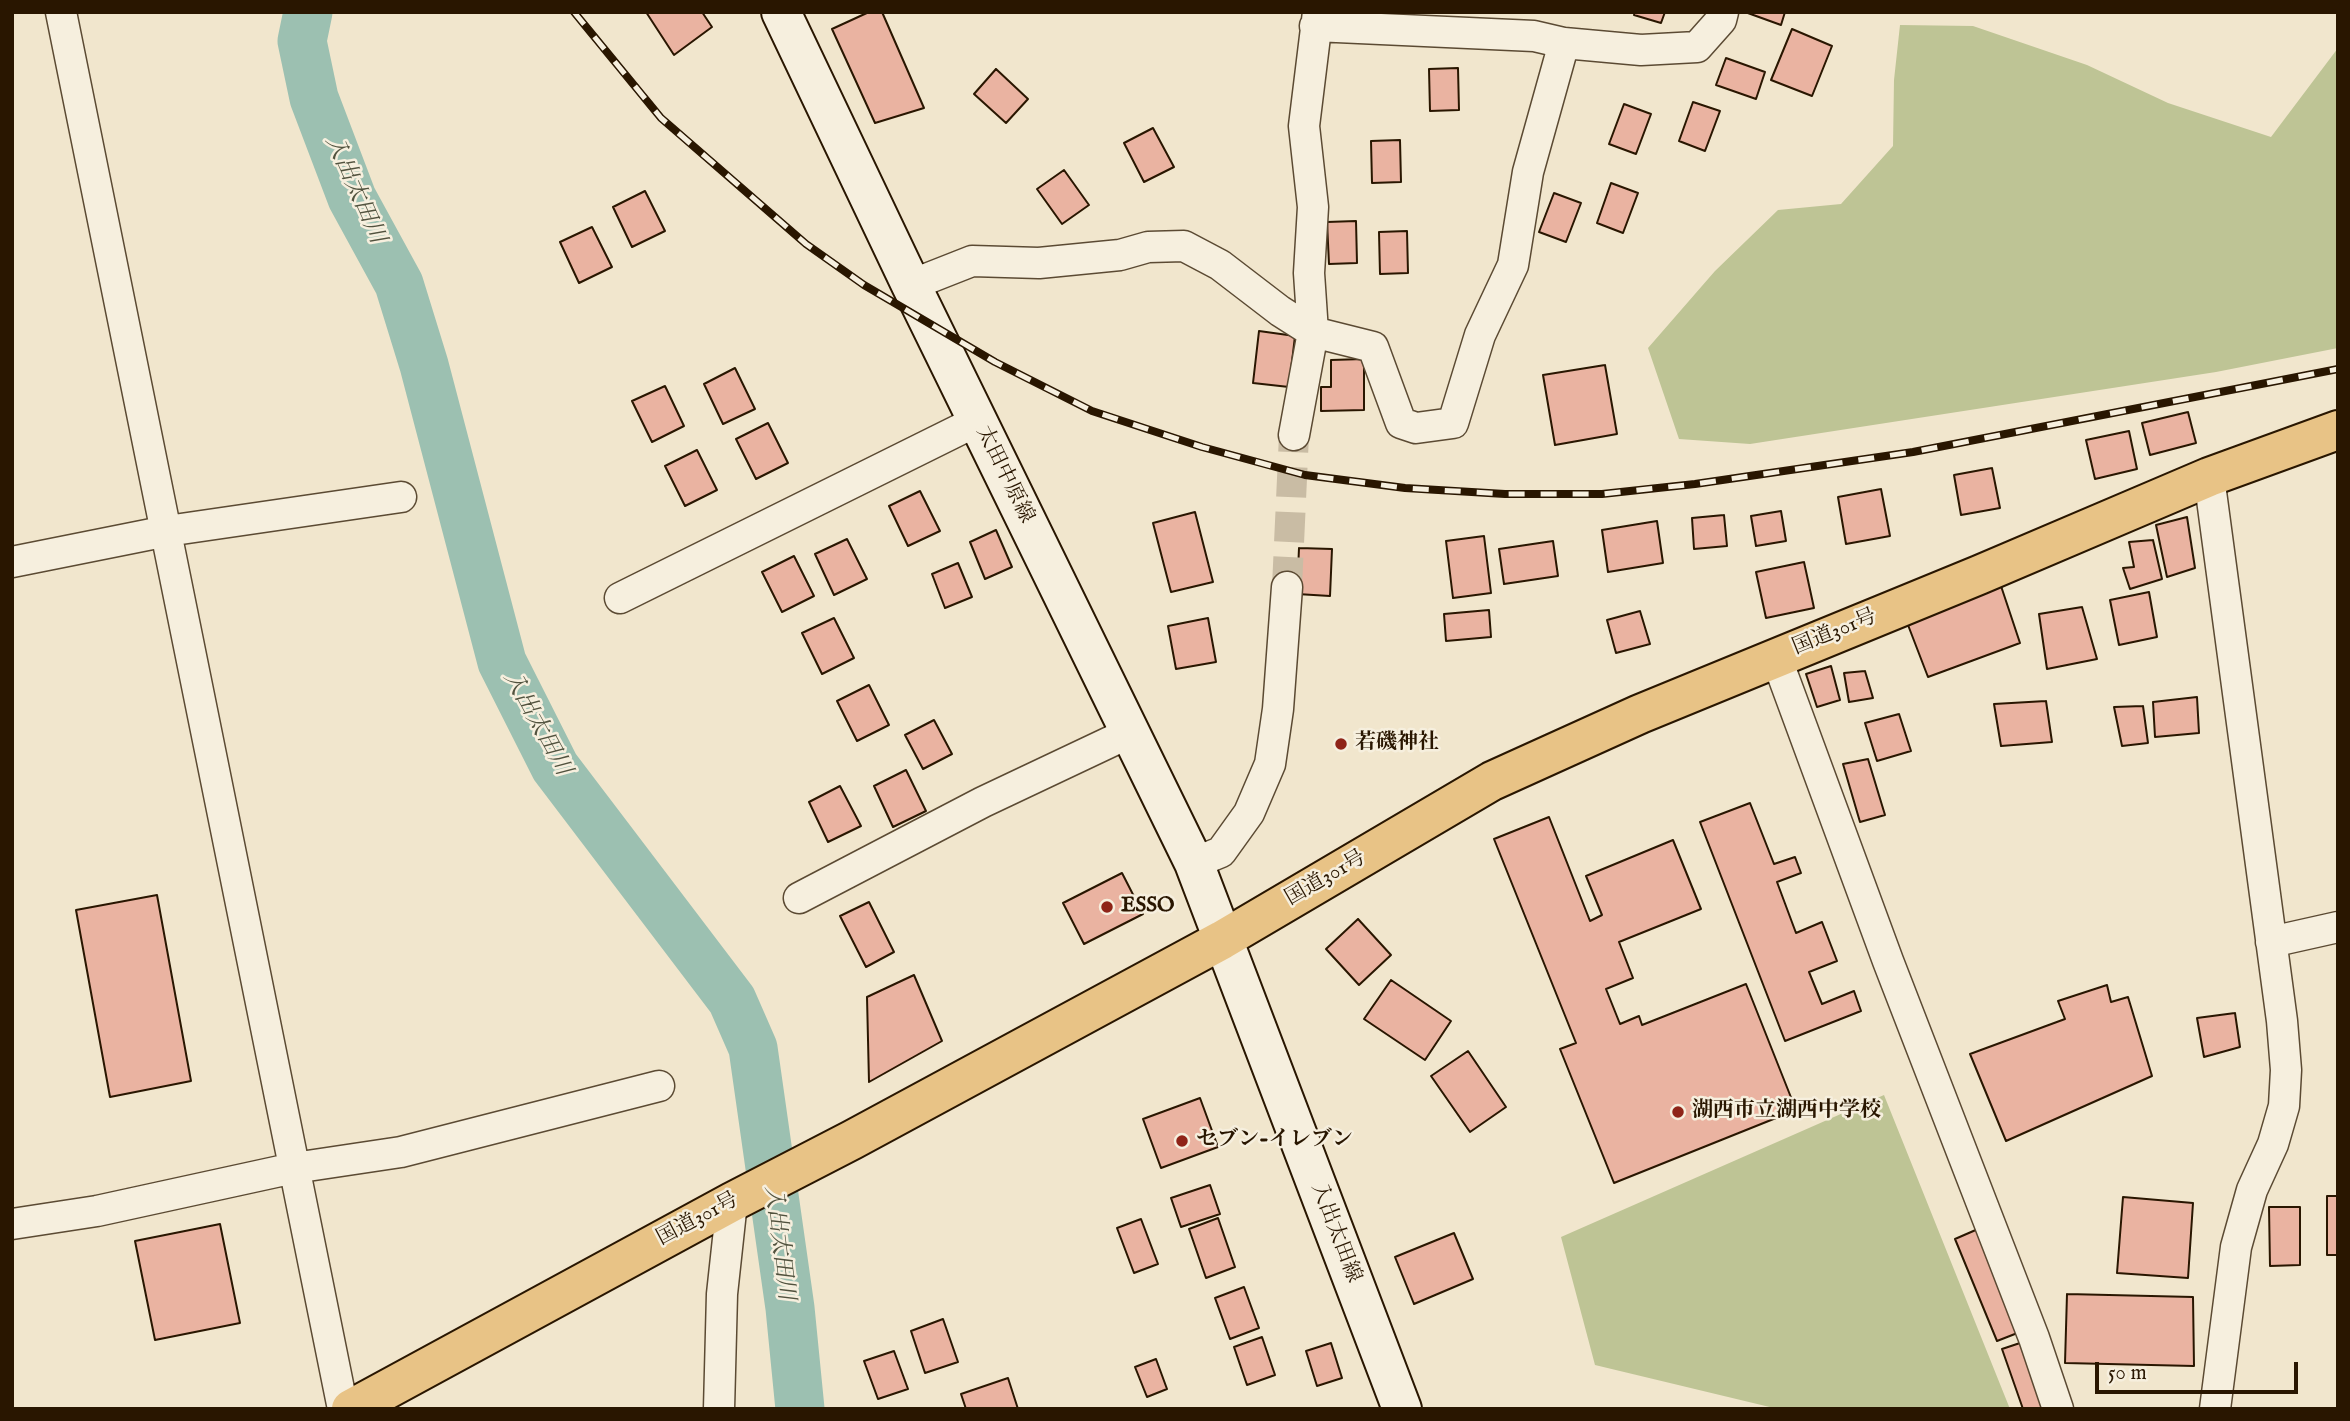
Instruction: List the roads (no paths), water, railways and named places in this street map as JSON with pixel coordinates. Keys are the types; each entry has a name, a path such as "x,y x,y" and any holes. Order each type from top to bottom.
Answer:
{"highway":[{"name":"国道301号","path":"351,1409 1222,940 1492,781 1640,714 2209,477 2338,430"}],"main road":[{"name":"太田中原線","path":"781,12 977,421 1194,863 1222,940"},
{"name":"入出太田線","path":"1222,940 1402,1409"}],"street":[{"path":"61,12 344,1409"},
{"path":"1294,435 1313,332 1309,272 1313,207 1304,126 1316,19 1534,36 1564,43 1641,50 1697,47 1721,20 1723,12"},
{"path":"911,285 972,261 1039,263 1120,255 1148,247 1184,246 1220,265 1280,311 1313,332 1373,347 1401,423 1416,428 1453,423 1480,335 1513,265 1528,172 1564,43"},
{"path":"620,598 977,421"},
{"path":"2209,477 2282,1021 2286,1070 2284,1106 2273,1144 2252,1190 2236,1247 2215,1409"},
{"path":"12,562 167,531 401,497"},
{"path":"1194,863 1221,852 1248,813 1270,764 1278,709 1287,587"},
{"path":"1776,657 1888,961 2059,1409"},
{"path":"799,898 983,802 1131,732"},
{"path":"2271,942 2338,928"},
{"path":"12,1224 97,1210 294,1168 401,1152 659,1086"},
{"path":"719,1409 722,1294 732,1202"}],"waterway":[{"name":"入出太田川","path":"308,12 302,41 314,98 352,198 399,284 424,365 502,662 555,767 732,1000 753,1048 790,1308 800,1409"}],"tunnel":[{"path":"1287,587 1294,435"}],"railway":[{"path":"574,12 661,118 806,244 864,285 995,362 1092,411 1202,447 1305,475 1405,488 1505,494 1602,494 1695,484 1913,452 2338,369"}],"place":[{"name":"若磯神社","path":"1341,744"},
{"name":"ESSO","path":"1107,907"},
{"name":"湖西市立湖西中学校","path":"1678,1112"},
{"name":"セブン-イレブン","path":"1182,1141"}]}
